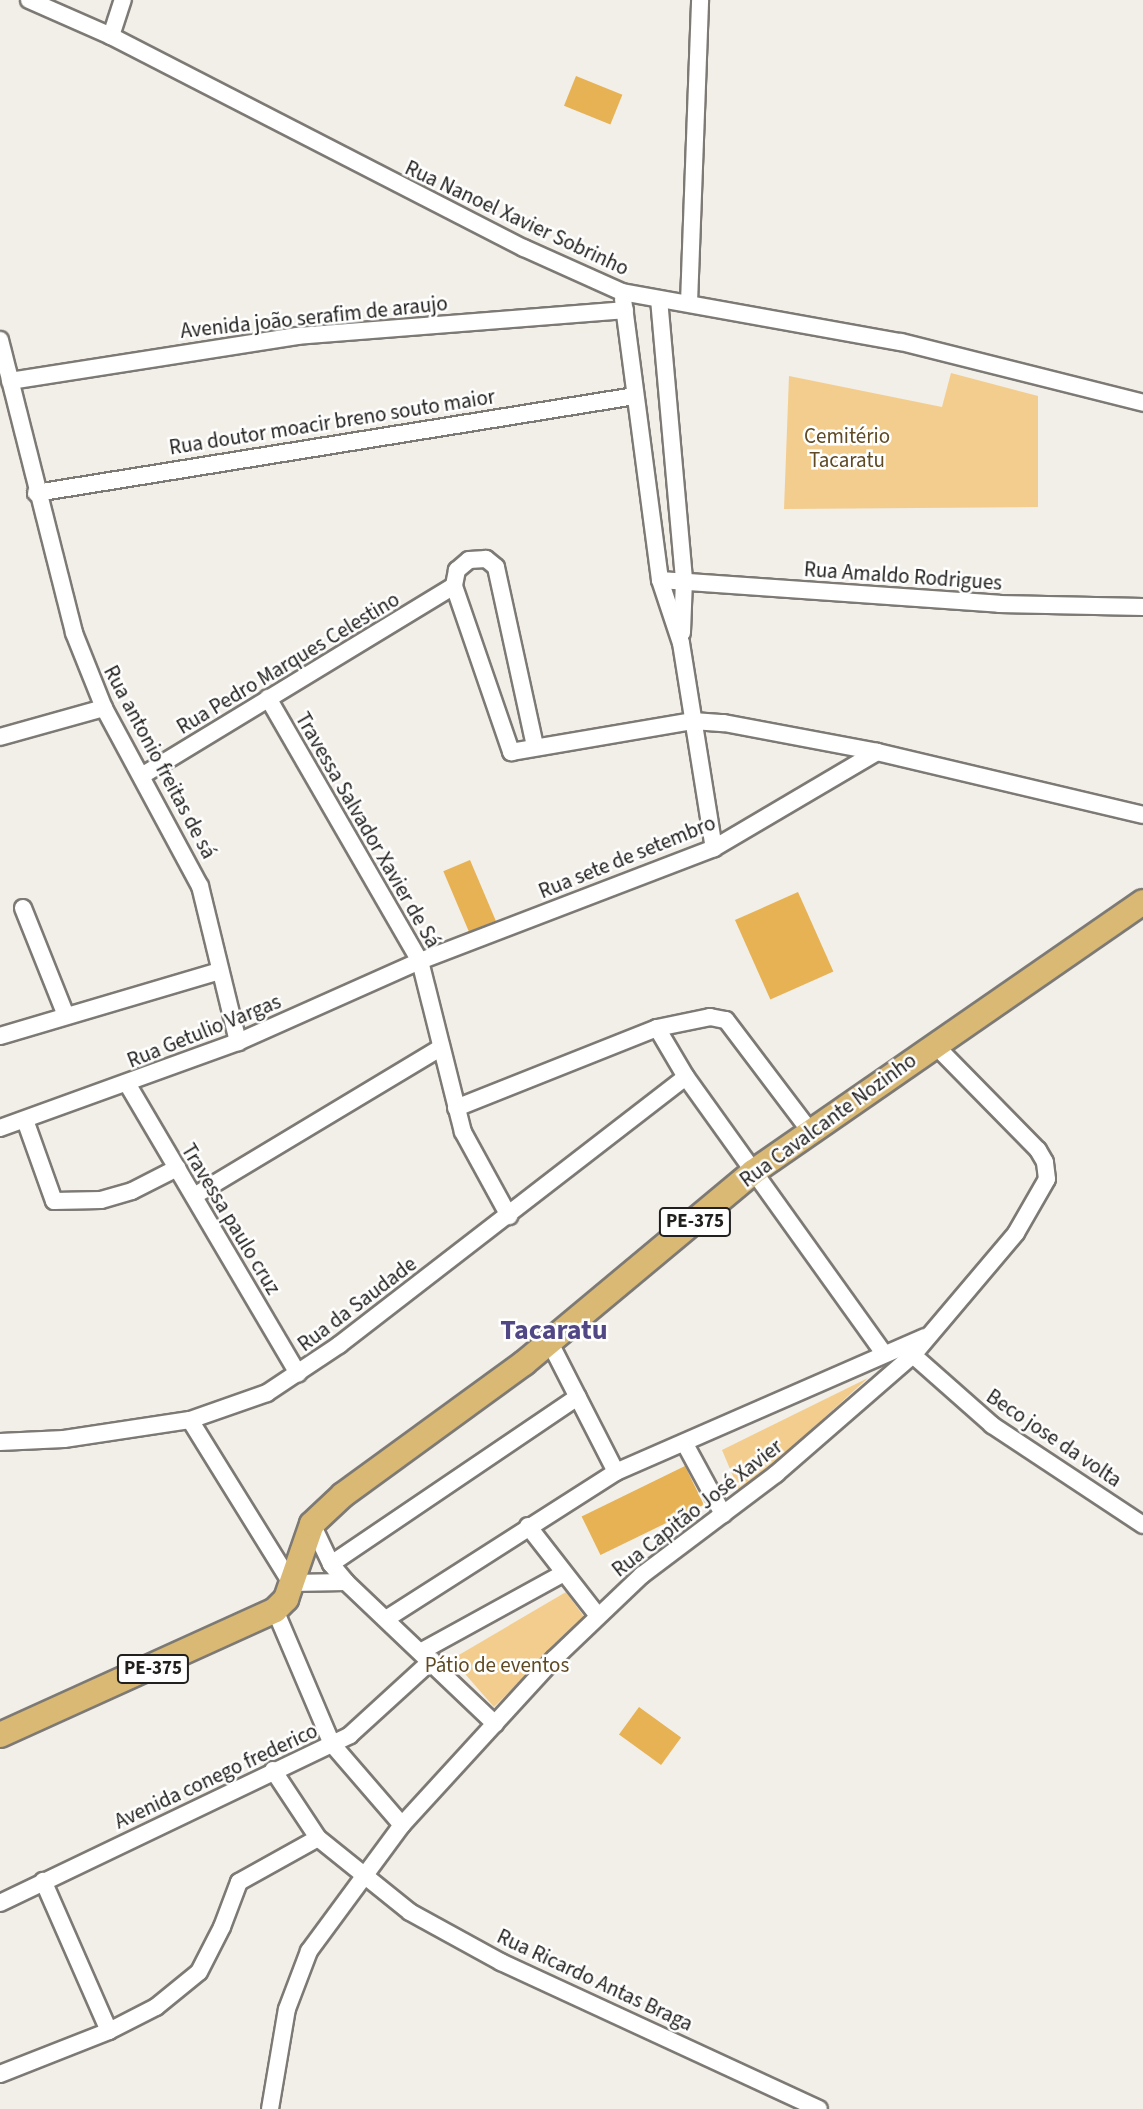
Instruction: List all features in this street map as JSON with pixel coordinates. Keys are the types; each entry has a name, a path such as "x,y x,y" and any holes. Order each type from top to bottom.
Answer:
{"main road":[{"name":"Rua Cavalcante Nozinho","path":"291,1583 312,1524 368,1475 549,1341 753,1172 934,1044 1143,902"},
{"name":"PE-375","path":"0,1735 275,1610 291,1583"}],"street":[{"name":"Rua Nanoel Xavier Sobrinho","path":"29,0 111,36 409,191 622,292 955,353 1143,403"},
{"path":"111,36 123,0"},
{"path":"689,303 700,0"},
{"path":"622,292 660,580 681,643 714,848"},
{"path":"659,299 684,580 681,643"},
{"name":"Avenida joão serafim de araujo","path":"10,381 297,336 625,310"},
{"name":"Rua antonio freitas de sá","path":"0,340 36,493 74,632 104,708 143,775 200,886 238,1042"},
{"name":"Rua doutor moacir breno souto maior","path":"36,493 635,396"},
{"path":"642,442 672,440"},
{"path":"529,748 496,567 486,559 463,563 454,586 507,750 529,748 693,722 877,752 1143,816"},
{"name":"Rua Amaldo Rodrigues","path":"660,580 999,604 1143,607"},
{"name":"Rua Pedro Marques Celestino","path":"143,775 454,586"},
{"name":"Travessa Salvador Xavier de Sá","path":"268,698 420,961 439,1048 456,1108 478,1166 509,1216"},
{"path":"0,737 104,708"},
{"name":"Rua sete de setembro","path":"420,961 714,848 877,752"},
{"path":"23,908 65,1013"},
{"name":"Rua Getulio Vargas","path":"0,1128 128,1085 238,1042 420,961"},
{"path":"1,1036 65,1013 220,971"},
{"path":"456,1108 657,1028 710,1017 726,1020 810,1131"},
{"path":"657,1028 664,1046 884,1354"},
{"name":"Rua Capitão José Xavier","path":"270,2109 287,2010 309,1951 361,1877 402,1825 598,1616 642,1575 776,1474 913,1355 1001,1255 1048,1174 1038,1150 934,1044"},
{"path":"194,1196 439,1048"},
{"name":"Rua da Saudade","path":"0,1442 64,1439 190,1420 246,1403 298,1374 509,1216 686,1077"},
{"name":"Travessa paulo cruz","path":"128,1085 298,1374"},
{"path":"25,1120 54,1201 101,1200 132,1191 177,1168"},
{"path":"386,1619 616,1472 927,1337"},
{"path":"549,1341 616,1472"},
{"name":"Beco jose da volta","path":"913,1355 992,1425 1143,1525"},
{"path":"331,1564 578,1397"},
{"path":"190,1420 291,1583 346,1582"},
{"path":"685,1444 723,1514"},
{"path":"312,1524 331,1564 346,1582 427,1656 495,1724"},
{"path":"528,1527 598,1616"},
{"name":"Avenida conego frederico","path":"0,1903 332,1744 369,1721 427,1656 564,1573"},
{"path":"275,1610 332,1744 402,1825"},
{"name":"Rua Ricardo Antas Braga","path":"273,1770 318,1839 361,1877 410,1912 501,1962 819,2109"},
{"path":"0,2074 109,2031 156,2007 199,1972 222,1927 239,1882 318,1839"},
{"path":"43,1881 109,2031"}],"green space":[{"name":"Cemitério Tacaratu","path":"951,373 1038,396 1038,507 784,509 789,376 942,407"},
{"path":"868,1378 780,1458 741,1495 722,1450"},
{"name":"Pátio de eventos","path":"566,1592 585,1618 494,1707 452,1659"}],"building":[{"path":"576,76 622,95 610,124 564,106"},
{"path":"470,860 496,921 469,932 443,871"},
{"path":"798,892 833,971 770,1000 735,920"},
{"path":"685,1466 704,1505 600,1555 582,1516"},
{"path":"639,1707 681,1738 661,1765 619,1735"}],"district":[{"name":"Tacaratu","path":"554,1330"}]}
